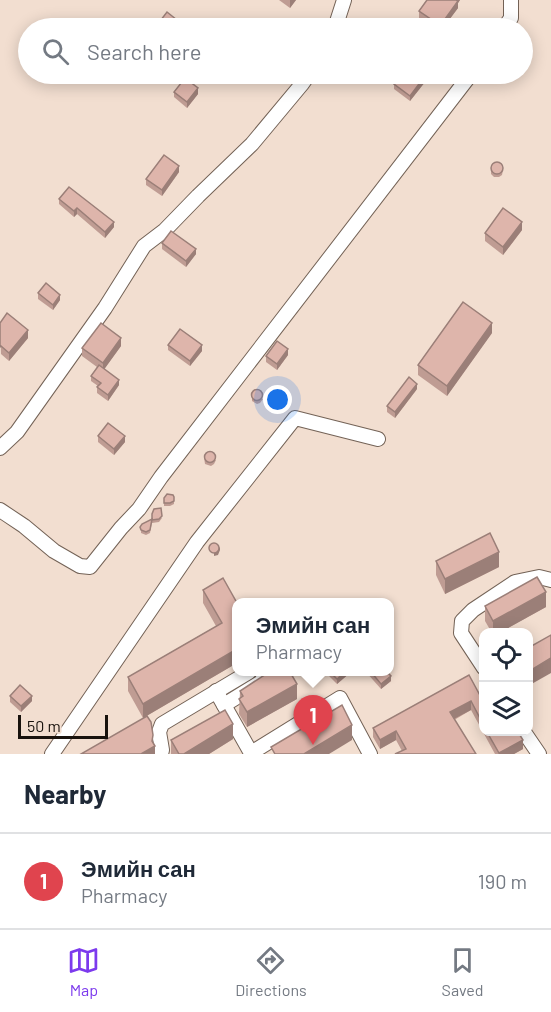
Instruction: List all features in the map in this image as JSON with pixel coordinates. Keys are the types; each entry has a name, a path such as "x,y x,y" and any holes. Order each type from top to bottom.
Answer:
{"street":[{"path":"338,18 344,0"},
{"path":"511,0 511,18"},
{"path":"0,448 17,432 105,308 144,246 165,230 252,144 302,84"},
{"path":"0,510 54,551 80,566 90,567 139,509 463,84"},
{"path":"52,754 197,542 295,418 378,439"},
{"path":"479,662 461,633 462,621 473,610 515,582 539,577 551,580"},
{"path":"165,750 159,732 162,724 242,676"},
{"path":"223,711 263,681 263,676"},
{"path":"216,691 223,711 250,754 340,698 370,754"},
{"path":"527,736 539,754"}],"building":[{"path":"427,0 458,1 446,18 429,18 419,11"},
{"path":"167,12 174,18 162,18"},
{"path":"180,84 193,84 198,88 187,102 174,92"},
{"path":"394,84 419,84 410,96"},
{"path":"164,155 179,166 162,190 146,179"},
{"path":"499,162 503,168 499,174 495,174 491,166"},
{"path":"69,187 114,222 105,232 77,208 74,211 59,199"},
{"path":"503,208 522,222 503,247 485,233"},
{"path":"171,231 196,249 186,261 162,243"},
{"path":"46,283 60,295 53,305 38,293"},
{"path":"463,302 492,323 447,386 418,365"},
{"path":"7,313 28,330 9,353 0,347 0,323"},
{"path":"101,323 121,338 103,363 82,348"},
{"path":"180,329 202,345 190,361 168,345"},
{"path":"277,341 288,349 277,364 266,356"},
{"path":"99,365 119,380 108,395 97,387 101,383 91,376"},
{"path":"409,377 417,384 395,412 387,406"},
{"path":"257,390 261,391 261,399 257,400 253,399 252,395 253,391"},
{"path":"108,423 125,436 114,449 98,436"},
{"path":"210,451 216,457 210,463 204,457"},
{"path":"167,494 173,495 174,501 164,503"},
{"path":"161,508 162,516 152,520 154,509"},
{"path":"152,519 150,530 146,532 141,530 142,524"},
{"path":"490,533 499,552 445,579 436,561"},
{"path":"214,543 218,544 218,552 214,553 210,552 209,548 210,544"},
{"path":"537,577 546,592 493,621 485,606"},
{"path":"223,578 234,598 232,598 232,652 143,704 128,677 222,623 203,590"},
{"path":"551,635 551,658 533,669 533,645"},
{"path":"469,675 479,694 479,716 471,701 450,712 476,754 395,754 406,749 396,731 380,740 373,728"},
{"path":"263,676 292,676 297,684 247,712 239,699 243,696 240,691"},
{"path":"374,676 391,676 381,684"},
{"path":"20,685 32,696 21,706 10,696"},
{"path":"342,705 352,725 304,754 275,754 271,747"},
{"path":"225,710 233,724 184,754 179,754 171,740"},
{"path":"147,716 151,722 152,741 155,746 141,754 81,754"},
{"path":"489,736 520,736 523,740 499,753"}],"place":[{"name":"Эмийн сан","path":"313,745"}]}
